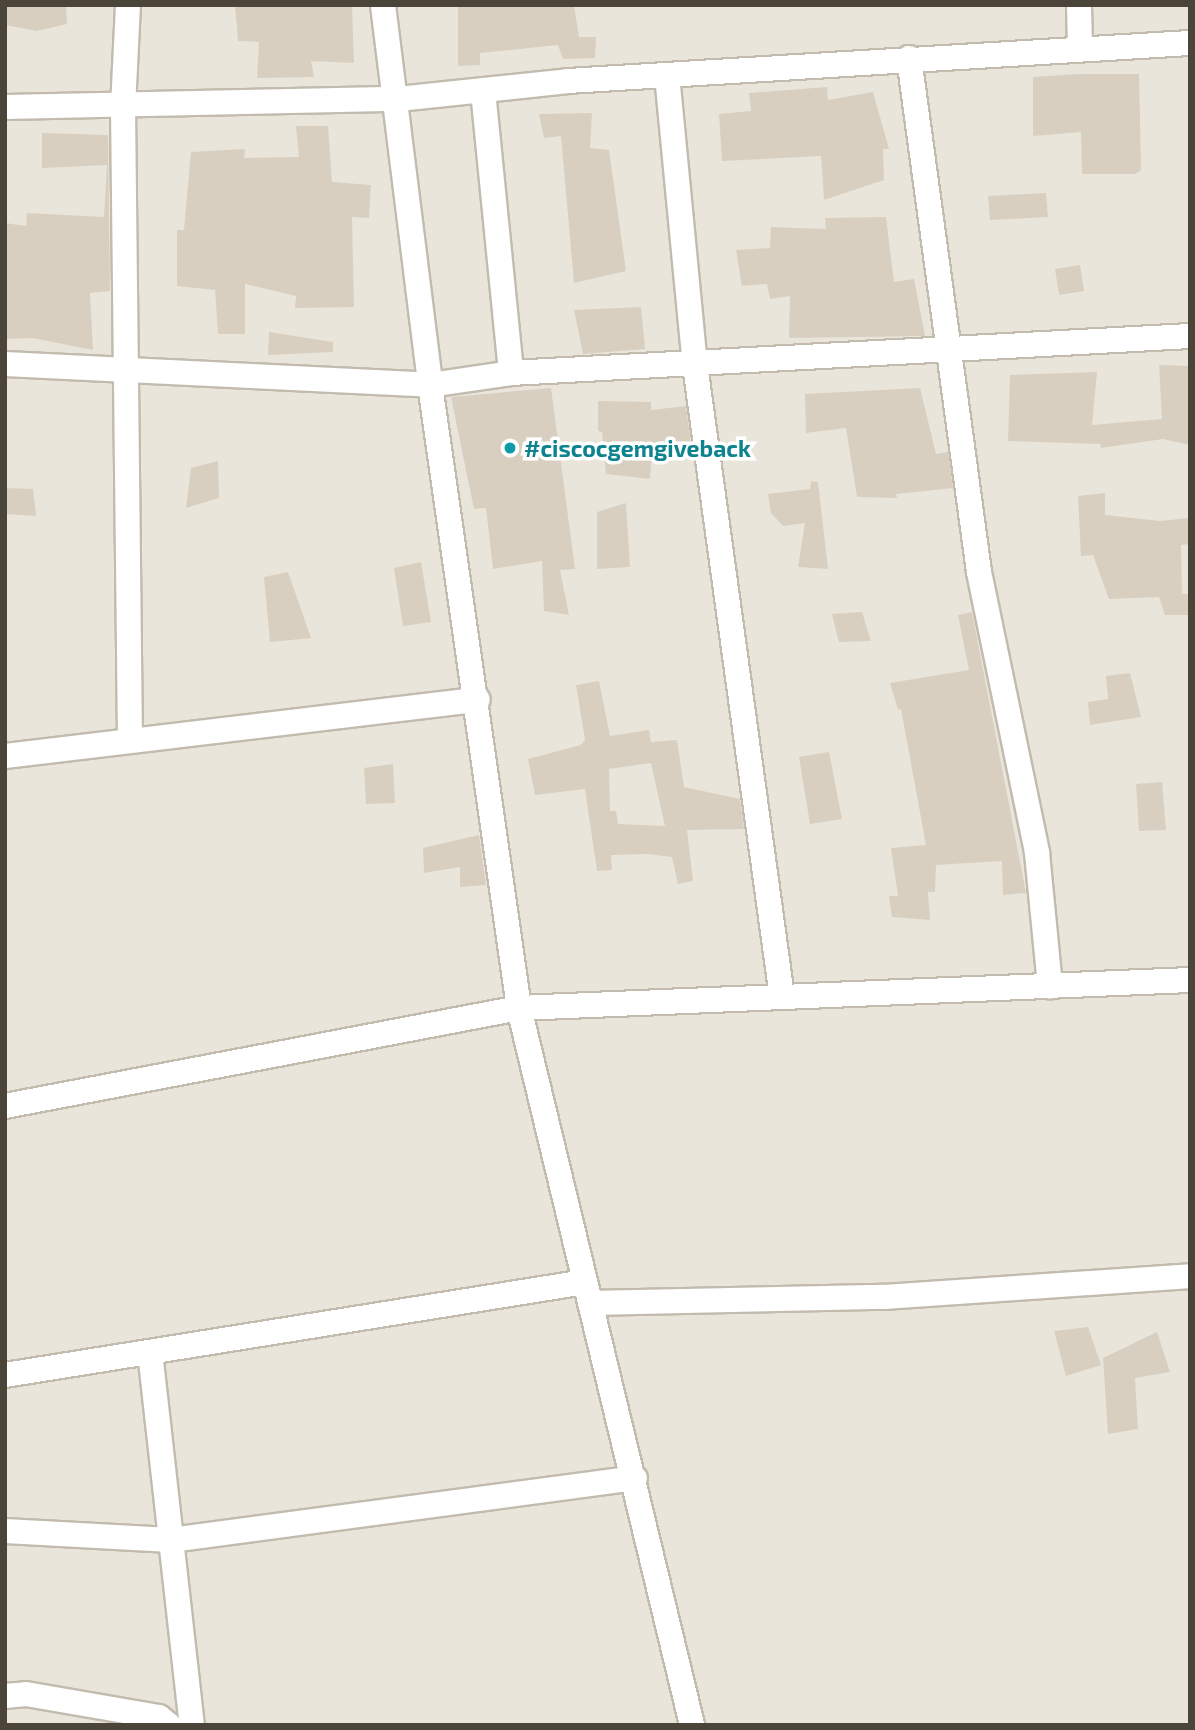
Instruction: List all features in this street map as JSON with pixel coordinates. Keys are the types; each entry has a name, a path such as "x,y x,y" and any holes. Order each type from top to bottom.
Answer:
{"street":[{"path":"128,5 123,106 129,369 130,741"},
{"path":"383,5 398,99 430,385 478,700 519,1008 587,1293 635,1478 692,1725"},
{"path":"1079,5 1080,47"},
{"path":"5,107 398,99 667,75 1080,47 1190,43"},
{"path":"909,58 979,572 1037,853 1050,986"},
{"path":"667,75 695,365 782,997"},
{"path":"483,91 511,373"},
{"path":"5,364 430,385 511,373 949,353 1190,336"},
{"path":"5,756 478,700"},
{"path":"5,1106 519,1008 1190,980"},
{"path":"5,1375 150,1352 587,1293 884,1297 1190,1276"},
{"path":"150,1352 192,1725"},
{"path":"5,1531 171,1540 635,1478"},
{"path":"5,1696 26,1694 159,1717 169,1725"}],"shaded area":[{"path":"5,5 1190,5 1190,1725 5,1725"}],"building":[{"path":"5,5 66,5 67,24 37,31 5,25"},
{"path":"235,5 352,5 354,63 311,61 314,77 257,78 259,42 238,41"},
{"path":"458,5 574,5 579,37 596,37 595,58 563,59 558,45 480,53 480,65 458,66"},
{"path":"1139,74 1141,170 1135,174 1082,174 1081,132 1033,136 1033,77"},
{"path":"827,87 828,100 873,92 889,149 883,149 884,180 824,200 821,156 722,161 719,114 751,111 749,93"},
{"path":"592,113 590,148 609,150 626,271 574,283 561,136 544,138 539,114"},
{"path":"296,126 328,126 332,182 371,185 369,218 352,217 354,307 295,308 296,296 245,284 245,334 218,334 215,290 177,286 177,230 184,230 191,152 245,149 244,158 299,157"},
{"path":"42,133 108,135 110,291 90,293 93,350 33,338 5,339 5,223 26,226 27,213 104,217 107,165 42,168"},
{"path":"1046,193 1048,217 990,220 988,196"},
{"path":"886,217 894,282 914,279 925,336 789,338 790,296 770,299 767,284 742,286 736,250 770,248 771,227 826,229 825,218"},
{"path":"1080,265 1084,291 1059,295 1055,269"},
{"path":"641,307 645,349 583,354 574,310"},
{"path":"269,332 333,342 333,352 268,355"},
{"path":"1159,365 1190,366 1190,445 1163,439 1101,448 1100,444 1008,441 1010,375 1097,372 1092,425 1162,419"},
{"name":"#ciscocgemgiveback","path":"551,388 575,569 560,570 569,615 544,611 542,561 493,569 486,508 474,509 451,397"},
{"path":"920,388 936,454 948,452 953,488 896,494 897,498 857,497 846,428 806,433 805,394"},
{"path":"598,401 651,402 651,410 686,406 691,445 652,450 650,479 606,474 602,432 598,431"},
{"path":"218,461 219,498 186,508 191,468"},
{"path":"811,481 818,482 828,569 798,567 805,523 783,526 771,513 768,494 810,489"},
{"path":"5,488 33,489 36,516 5,514"},
{"path":"1105,493 1105,515 1160,521 1190,518 1190,544 1181,545 1182,594 1190,594 1190,615 1165,615 1159,597 1109,599 1093,555 1081,556 1078,496"},
{"path":"626,503 630,567 597,569 597,512"},
{"path":"421,562 431,622 403,626 394,568"},
{"path":"288,572 311,638 270,642 264,577"},
{"path":"862,612 871,641 839,642 832,614"},
{"path":"972,612 1026,893 1003,895 1002,861 936,865 935,892 928,892 930,920 892,917 889,896 898,896 891,848 926,845 901,709 898,710 890,683 969,670 958,615"},
{"path":"1130,673 1141,717 1090,725 1088,702 1108,699 1106,676"},
{"path":"599,681 610,736 649,730 651,742 677,740 684,787 740,799 744,829 687,830 693,881 678,884 672,857 647,854 611,855 612,870 597,871 585,789 535,795 528,759 581,745 585,740 576,685","holes":["651,763 665,826 618,824 616,811 610,811 609,769"]},
{"path":"829,752 842,819 810,824 799,757"},
{"path":"393,764 395,803 366,804 364,768"},
{"path":"1162,782 1166,830 1139,831 1136,784"},
{"path":"479,835 486,885 460,887 460,867 424,873 423,848"},
{"path":"1088,1327 1101,1365 1066,1376 1054,1331"},
{"path":"1157,1332 1170,1372 1135,1378 1138,1429 1108,1434 1103,1358"}],"place":[{"name":"#ciscocgemgiveback","path":"510,448"}]}
